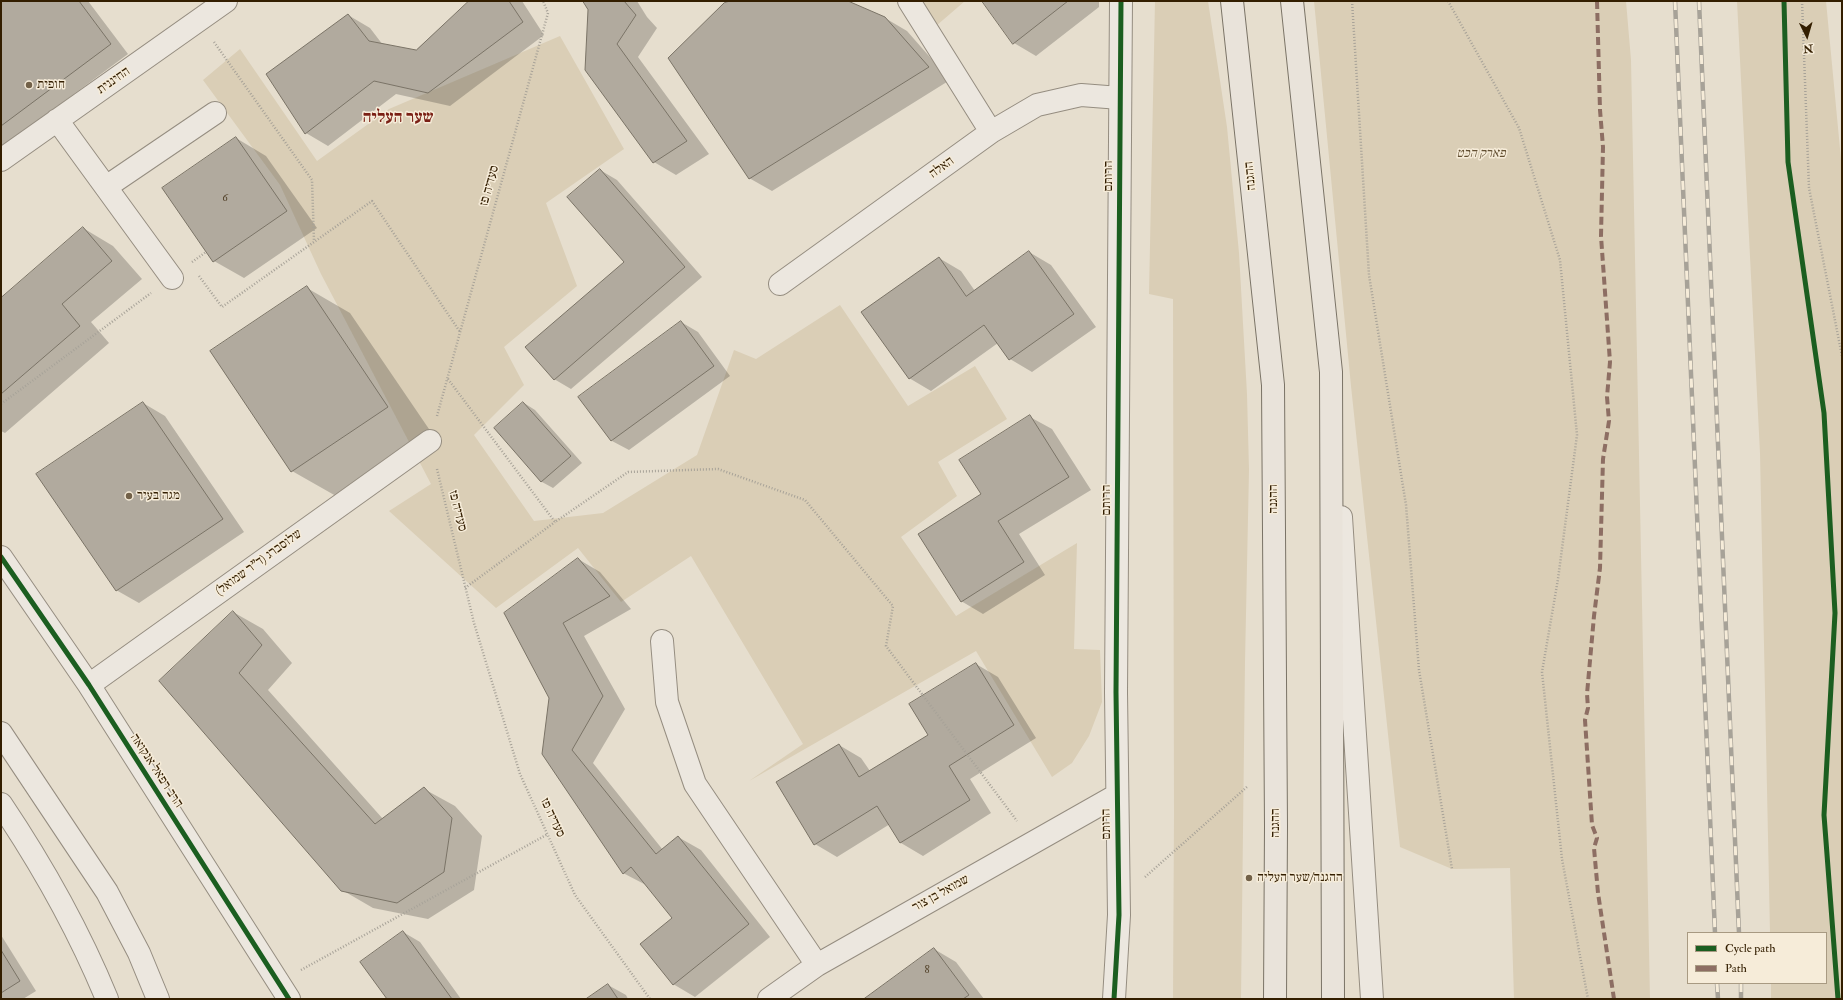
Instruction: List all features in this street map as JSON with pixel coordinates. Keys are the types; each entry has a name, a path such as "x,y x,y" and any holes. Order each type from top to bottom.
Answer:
{"highway":[{"name":"ההגנה","path":"1232,1 1273,385 1276,818 1275,999"},
{"path":"1292,1 1331,372 1333,999"}],"street":[{"name":"החיננית","path":"1,160 226,1"},
{"path":"909,1 992,132"},
{"name":"הרותם","path":"1114,999 1119,916 1116,692 1121,1"},
{"name":"האלה","path":"780,284 992,132 1037,105 1081,96 1120,98"},
{"path":"106,187 215,113"},
{"path":"58,120 172,278"},
{"path":"1331,372 1372,999"},
{"name":"שלוסברג (ד\"ר שמואל)","path":"88,685 430,441"},
{"name":"הרב רפאל אנקואה","path":"1,557 88,685 284,991"},
{"path":"662,641 667,702 696,784 817,965"},
{"path":"1,733 107,892 139,953 158,999"},
{"name":"שמואל בן צור","path":"769,999 817,965 1117,795"},
{"path":"1,804 21,834 71,920 107,999"}],"path":[{"path":"1352,1 1369,275 1406,505 1419,670 1452,869"},
{"path":"1448,1 1519,128 1560,260 1577,435 1558,579 1542,672 1562,860 1588,999"},
{"path":"1802,1 1808,188 1842,356"},
{"path":"199,21 312,180 314,241"},
{"path":"190,264 222,307 372,201 460,332"},
{"path":"1,404 206,252"},
{"path":"447,378 555,522"},
{"path":"465,588 555,522 628,472 718,469 805,500 893,606 886,646 1033,843"},
{"path":"1118,880 1141,880 1248,786"},
{"path":"284,991 548,834"}],"green space":[{"path":"922,1 965,1 936,26"},
{"path":"1155,1 1208,1 1227,127 1239,253 1247,394 1249,470 1241,999 1173,999 1173,299 1149,294"},
{"name":"פארק הכט","path":"1314,1 1626,1 1631,60 1650,999 1514,999 1510,868 1452,869 1400,847 1351,386"},
{"path":"1737,1 1826,1 1842,170 1842,999 1771,999 1771,984 1827,984 1827,932 1770,932 1760,453"},
{"path":"560,36 624,149 546,203 577,286 504,347 524,385 474,435 534,521 603,513 697,455 734,350 756,359 840,305 908,406 975,366 1007,419 938,462 957,496 901,537 956,616 1077,543 1074,649 1100,650 1102,702 1089,736 1072,763 1052,777 976,651 749,781 803,744 691,556 621,602 578,548 496,608 389,511 431,484 321,274 280,185 203,80 240,49 317,161 389,109"}],"building":[{"name":"חופית","path":"1,1 79,1 111,44 1,126"},
{"path":"469,1 509,1 523,22 428,93 374,81 305,134 266,74 348,14 369,41 416,50"},
{"path":"583,1 624,1 636,15 617,44 687,141 653,163 585,70 588,10"},
{"path":"730,1 848,1 885,17 929,67 749,179 668,58 724,3"},
{"path":"982,1 1068,1 1013,44"},
{"path":"236,137 287,211 213,262 162,188"},
{"path":"600,169 685,267 554,380 525,347 624,262 567,197"},
{"path":"83,227 112,261 62,304 80,326 1,394 1,298"},
{"path":"1029,251 1074,314 1009,360 984,325 909,379 861,312 939,257 966,296"},
{"path":"307,286 388,407 291,472 210,351"},
{"path":"681,321 714,366 611,441 578,397"},
{"name":"מגה בעיר","path":"143,402 223,519 116,591 36,474"},
{"path":"523,402 571,456 541,482 494,428"},
{"path":"1030,415 1069,477 998,521 1024,562 961,602 918,534 981,494 959,460"},
{"path":"578,558 610,596 563,623 603,696 572,750 656,854 678,836 749,924 673,985 640,944 672,918 631,867 623,874 542,754 549,698 504,613"},
{"path":"233,611 262,645 239,673 375,824 424,787 452,818 444,872 397,903 341,891 159,681"},
{"path":"976,663 1014,725 949,766 970,800 900,843 877,806 814,845 776,782 839,744 859,777 928,735 909,704"},
{"path":"403,931 452,999 387,999 360,962"},
{"path":"934,948 969,995 963,999 864,999"},
{"path":"1,950 20,981 1,993"},
{"path":"608,984 618,999 586,999"}],"railway":[{"path":"1675,1 1715,932"},
{"path":"1699,1 1739,932"},
{"path":"1717,984 1718,999"},
{"path":"1741,984 1741,999"}],"marked path":[{"path":"1597,1 1600,110 1603,147 1601,236 1610,362 1607,397 1609,421 1603,459 1600,568 1587,694 1588,708 1585,720 1592,825 1597,838 1594,848 1598,893 1614,999"}],"cycle path":[{"path":"1114,999 1119,915 1116,692 1121,1"},
{"path":"1784,1 1788,162 1824,413 1835,613 1824,815 1838,999"},
{"path":"1,557 89,685 289,999"}],"place":[{"name":"חופית","path":"29,85"},
{"name":"מגה בעיר","path":"129,496"},
{"name":"ההגנה/שער העליה","path":"1249,878"}],"district":[{"name":"שער העליה","path":"398,118"}]}
